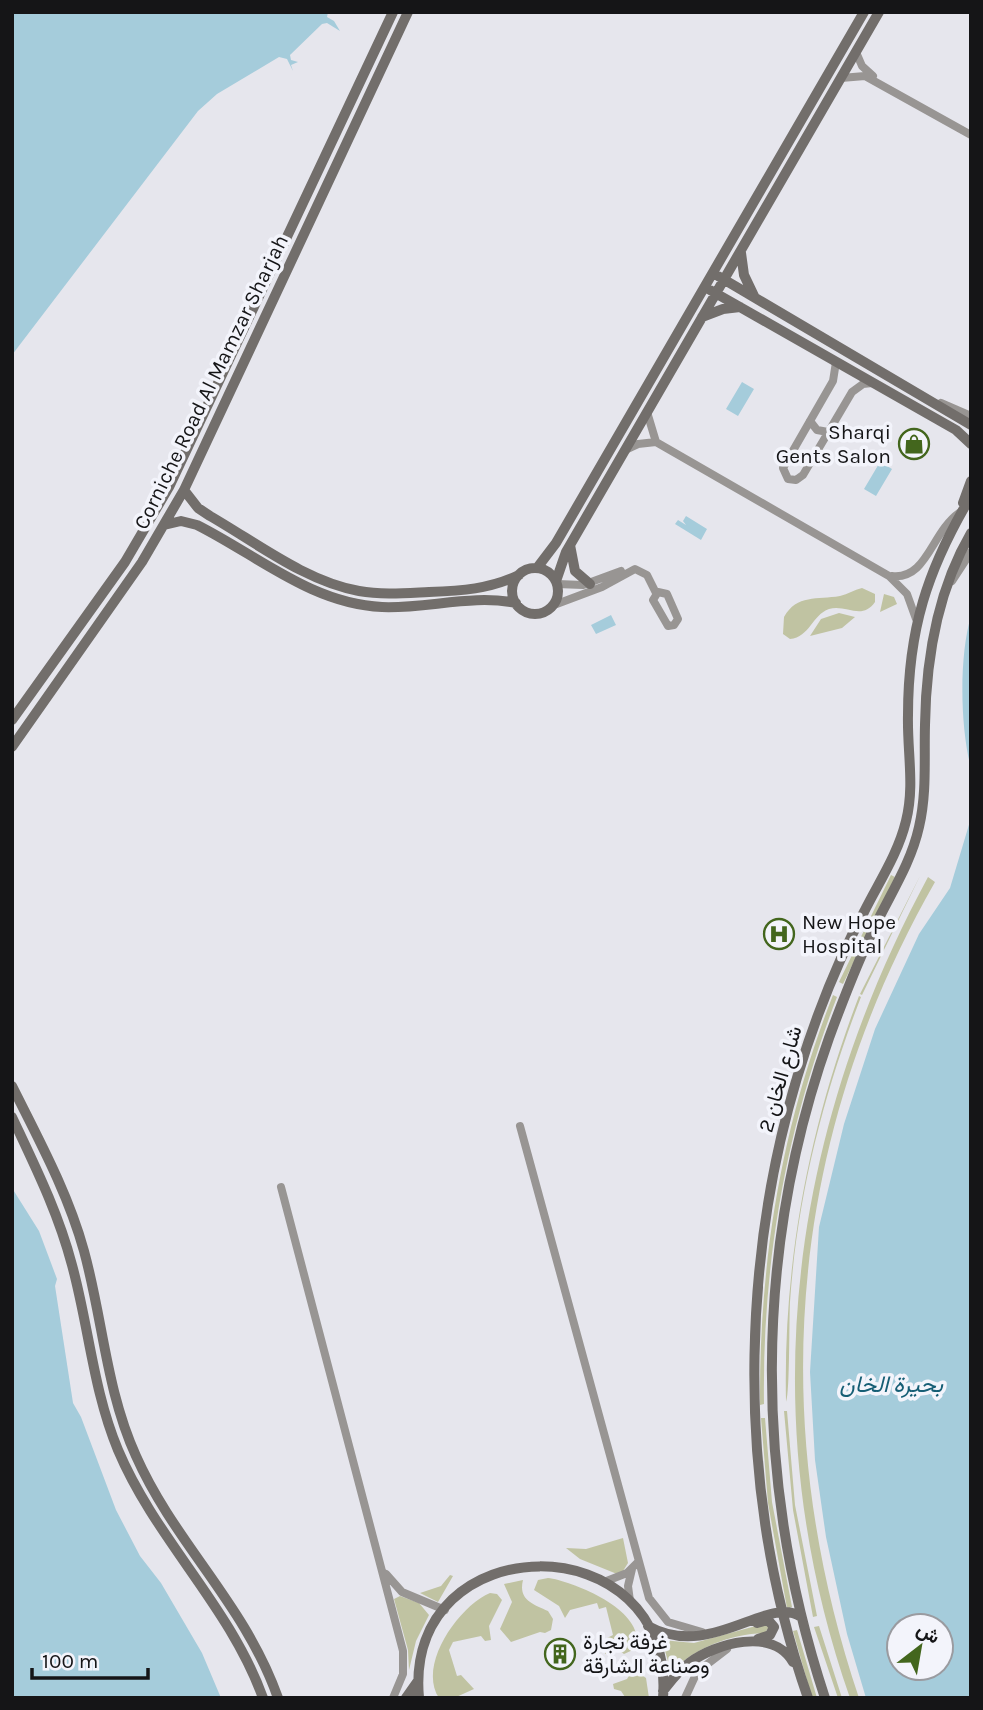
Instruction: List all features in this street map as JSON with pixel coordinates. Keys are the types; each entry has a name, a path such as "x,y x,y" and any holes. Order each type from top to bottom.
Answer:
{"street":[{"name":"Corniche Road Al Mamzar Sharjah","path":"12,720 125,562 165,496 393,12"},
{"name":"Corniche Road Al Mamzar Sharjah","path":"13,745 164,525 184,489 408,12"},
{"path":"184,489 198,508 210,516 307,572 350,589 386,593 462,591 497,584 537,568 556,543 864,12"},
{"path":"554,605 557,582 570,545 879,12"},
{"path":"856,52 865,70 885,87"},
{"path":"841,78 862,75 971,135"},
{"path":"741,253 744,275 755,298"},
{"path":"713,273 971,425"},
{"path":"705,287 956,430 971,443"},
{"path":"702,317 723,309 741,307"},
{"path":"836,362 833,381 783,468 788,479 800,479 854,390 863,384 874,383"},
{"path":"927,400 971,416"},
{"path":"647,412 656,442"},
{"path":"810,421 817,430 828,432"},
{"path":"625,450 643,443 656,442 889,576 907,594 916,619"},
{"path":"889,576 905,577 915,572 940,531 962,510 964,495 971,481"},
{"name":"شارع الخان 2","path":"808,1698 782,1610 764,1506 756,1408 756,1328 765,1230 791,1101 810,1037 843,953 899,844 911,795 909,677 916,619 934,563 971,496"},
{"path":"164,525 181,521 197,525 303,586 354,604 394,607 487,600 516,603 527,612 537,614 602,587 632,570 642,571 653,580"},
{"name":"شارع الخان 2","path":"825,1698 801,1617 784,1539 772,1427 772,1323 779,1247 797,1146 823,1056 860,959 913,849 924,801 929,659 945,588 971,533"},
{"path":"570,545 575,571 590,584"},
{"path":"945,588 971,552"},
{"path":"537,568 550,573 557,582 590,584 636,565 647,569 659,592"},
{"path":"516,603 512,588 519,575"},
{"path":"899,844 913,849"},
{"path":"889,866 903,873"},
{"path":"12,1086 35,1132 79,1235 109,1381 136,1458 167,1514 240,1618 278,1698"},
{"path":"12,1117 47,1189 66,1244 97,1387 117,1448 158,1525 231,1629 263,1698"},
{"path":"520,1126 635,1565 658,1614 679,1628 715,1633"},
{"path":"22,1137 35,1132"},
{"path":"281,1187 404,1658 401,1682 393,1698"},
{"path":"379,1558 397,1589 444,1610"},
{"path":"604,1582 635,1565"},
{"path":"630,1604 628,1586 635,1565"},
{"path":"419,1698 418,1681 424,1648 444,1610 477,1582 523,1566 559,1566 604,1582 630,1604 646,1625 661,1662 663,1694"},
{"path":"745,1625 782,1610 801,1617"},
{"path":"646,1625 680,1637 715,1633 765,1620 773,1625 770,1635 752,1642"},
{"path":"663,1694 678,1672 698,1657 736,1644 752,1642 766,1642 781,1648 792,1660 803,1683"},
{"path":"685,1698 702,1667 736,1644"},
{"path":"406,1698 418,1681"}],"green space":[{"path":"862,588 875,594 875,602 870,608 859,611 829,609 797,637 790,639 783,634 784,617 801,601 840,596"},
{"path":"884,594 894,597 897,604 880,612"},
{"path":"839,613 855,617 842,628 810,636 821,619"},
{"path":"891,875 895,877 843,984 839,982"},
{"path":"920,876 862,995 860,994"},
{"path":"928,877 935,882 886,979 848,1078 822,1179 807,1281 803,1385 811,1489 829,1593 859,1698 850,1698 820,1593 801,1488 795,1383 800,1279 816,1176 843,1075 881,975"},
{"path":"833,995 837,997 804,1096 781,1197 767,1300 764,1404 760,1405 764,1300 777,1196 800,1095"},
{"path":"859,996 861,997 824,1109 806,1185 790,1302 786,1402 789,1298 795,1247 803,1196 813,1145 826,1095"},
{"path":"784,1411 787,1411 795,1505 817,1616 813,1617 793,1510"},
{"path":"761,1418 765,1418 772,1502 792,1607 787,1608 768,1503"},
{"path":"623,1538 628,1563 623,1571 617,1574 580,1559 566,1548 586,1549"},
{"path":"450,1575 453,1576 438,1602 420,1593 441,1586"},
{"path":"548,1578 590,1592 621,1611 637,1635 635,1649 624,1654 620,1651 605,1654 607,1638 613,1635 606,1607 599,1609 597,1603 570,1610 565,1618 559,1606 534,1590 538,1580"},
{"path":"523,1580 525,1597 548,1611 553,1619 551,1630 511,1642 500,1629 512,1602 504,1584"},
{"path":"490,1593 497,1594 502,1600 489,1626 491,1640 485,1641 481,1636 453,1642 449,1650 457,1676 461,1675 474,1689 454,1698 439,1698 434,1685 433,1670 437,1654 454,1623 478,1600"},
{"path":"400,1596 419,1603 429,1615 416,1641 409,1670 408,1650 394,1599"},
{"path":"763,1624 769,1627 765,1633 726,1639 702,1649 671,1672 662,1640 694,1643"},
{"path":"819,1626 842,1698 838,1698 814,1627"},
{"path":"797,1630 817,1698 812,1698 793,1631"},
{"path":"630,1674 640,1674 646,1678 649,1698 625,1697 621,1691 614,1689 613,1684 627,1679"}],"water":[{"path":"12,12 328,12 327,17 334,21 340,31 327,23 322,24 290,55 291,60 298,62 291,65 293,71 287,59 279,57 217,94 198,111 12,355"},
{"path":"742,382 754,389 738,416 726,409"},
{"path":"880,462 892,469 876,496 864,489"},
{"path":"686,516 707,529 701,540 675,524 678,520 686,525 683,521"},
{"path":"611,615 616,625 596,634 591,625"},
{"path":"971,616 971,768 962,692 964,651"},
{"name":"بحيرة الخان","path":"971,818 971,1698 866,1698 847,1634 826,1537 815,1460 810,1372 819,1227 844,1124 875,1029 919,934 950,888"},
{"path":"12,1188 39,1231 57,1279 55,1286 73,1403 81,1417 116,1510 140,1556 161,1583 202,1653 221,1698 12,1698"}],"place":[{"name":"Sharqi Gents Salon","path":"914,444"},
{"name":"New Hope Hospital","path":"779,934"},
{"name":"غرفة تجارة وصناعة الشارقة","path":"560,1654"}]}
